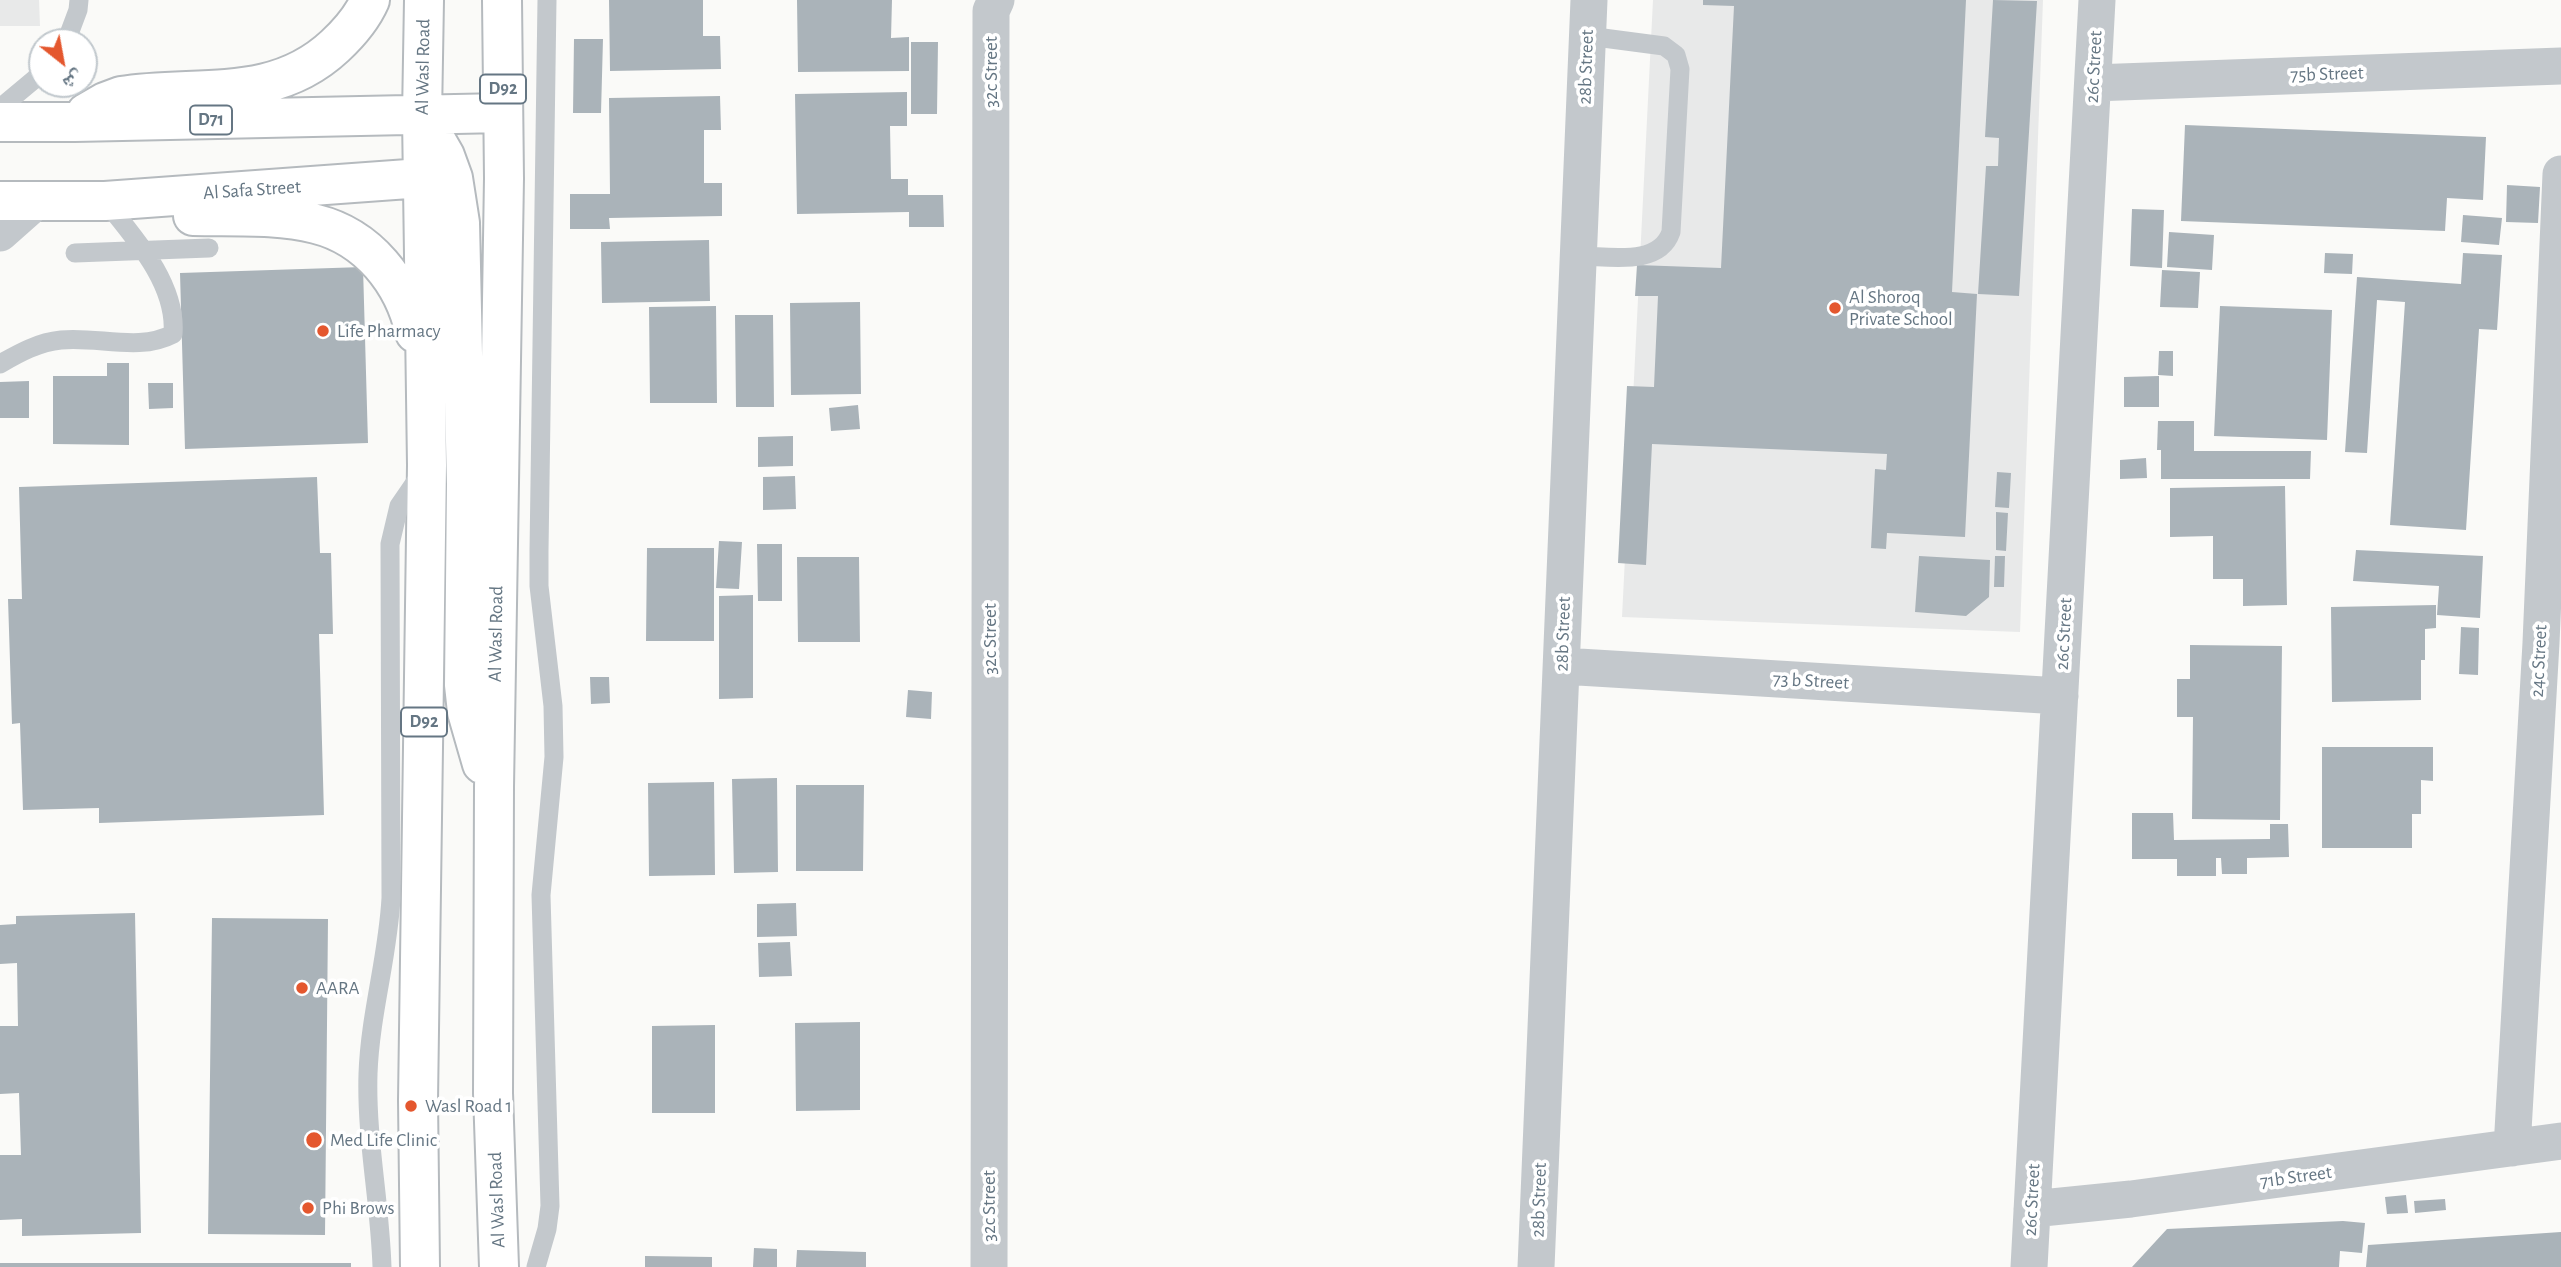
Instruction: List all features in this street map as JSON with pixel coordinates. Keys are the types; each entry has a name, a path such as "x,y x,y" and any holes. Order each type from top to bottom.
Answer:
{"main road":[{"path":"75,122 89,111 121,96 266,85 295,74 321,59 344,38 370,0"},
{"name":"Al Wasl Road","path":"420,1267 418,1100 426,378 438,178 422,116 424,0"},
{"name":"Al Wasl Road","path":"499,1267 493,1093 494,787 504,178 502,0"},
{"name":"D71","path":"0,121 75,122 503,113"},
{"path":"438,178 460,223 466,484 464,685 473,739 494,787"},
{"name":"Al Safa Street","path":"18,201 105,201 438,178 504,178"},
{"path":"105,201 167,216 285,219 317,224 347,237 374,256 395,280 410,309 426,378"}],"street":[{"name":"26c Street","path":"2029,1267 2097,0"},
{"name":"32c Street","path":"989,1267 992,4"},
{"name":"28b Street","path":"1536,1267 1588,18"},
{"name":"75b Street","path":"2093,83 2561,66"},
{"name":"24c Street","path":"2512,1148 2551,642 2561,174"},
{"path":"0,233 18,201"},
{"name":"73 b Street","path":"1562,666 2060,696"},
{"name":"71b Street","path":"2032,1209 2097,1203 2561,1142"}],"lane":[{"path":"71,28 79,0"},
{"path":"536,1267 547,1230 550,1206 540,935 541,895 551,808 554,731 539,574 547,0"},
{"path":"1579,256 1653,254 1668,241 1671,232 1679,82 1678,62 1671,49 1588,18"},
{"path":"0,108 28,85"},
{"path":"0,364 30,348 61,340 150,343 173,334 172,313 162,283 144,250 105,201"},
{"path":"75,253 209,248"},
{"path":"382,1267 381,1227 369,1125 368,1073 373,1022 389,935 391,898 390,544 399,506 427,465"}],"shaded area":[{"path":"0,0 39,0 40,26 0,26"},
{"name":"Al Shoroq Private School","path":"1653,0 2043,0 2020,632 1622,617"}],"building":[{"path":"609,0 703,0 703,36 720,36 721,69 610,71"},
{"path":"797,0 892,0 891,38 909,37 909,71 798,72"},
{"path":"1703,0 1966,0 1952,292 1977,294 1965,537 1887,533 1886,549 1871,548 1875,469 1886,470 1887,454 1652,444 1646,565 1618,563 1627,386 1654,387 1658,296 1635,296 1637,265 1721,268 1734,6 1703,5"},
{"path":"1993,0 2037,1 2019,296 1978,294 1986,166 1998,166 1999,138 1985,137"},
{"path":"574,39 603,39 601,113 573,113"},
{"path":"911,42 938,42 937,114 911,114"},
{"path":"907,92 907,126 890,126 891,179 908,179 908,195 943,195 944,227 909,227 909,212 797,214 795,94"},
{"path":"720,96 721,130 704,130 704,183 722,183 722,216 609,218 610,229 570,229 570,194 610,194 609,98"},
{"path":"2185,125 2486,137 2483,200 2447,198 2445,231 2181,221"},
{"path":"2507,185 2540,187 2538,223 2506,222"},
{"path":"2132,209 2164,210 2162,268 2130,266"},
{"path":"2463,215 2502,218 2499,245 2461,242"},
{"path":"2169,232 2214,235 2212,270 2167,267"},
{"path":"709,240 710,301 602,303 601,242"},
{"path":"2325,253 2353,254 2352,274 2324,273"},
{"path":"2463,253 2502,255 2497,330 2479,329 2466,530 2390,525 2405,302 2377,300 2367,453 2345,452 2357,277 2461,284"},
{"path":"363,267 368,443 185,449 180,273"},
{"path":"2162,270 2200,272 2198,308 2160,307"},
{"path":"860,302 861,394 791,395 790,303"},
{"path":"716,306 717,403 650,403 649,307"},
{"path":"2220,306 2332,310 2327,440 2214,436"},
{"path":"735,315 773,315 774,407 736,407"},
{"path":"2159,351 2173,351 2173,376 2158,375"},
{"path":"107,363 129,363 129,445 53,444 53,376 107,376"},
{"path":"2159,376 2159,407 2124,407 2124,377"},
{"path":"29,381 29,418 0,418 0,382"},
{"path":"148,383 173,383 173,408 149,409"},
{"path":"858,405 860,429 831,431 829,408"},
{"path":"2158,421 2194,421 2194,451 2311,451 2310,479 2161,479 2161,450 2157,450"},
{"path":"793,436 793,466 758,467 758,437"},
{"path":"2146,458 2147,478 2120,479 2120,460"},
{"path":"1997,472 2011,473 2009,508 1995,507"},
{"path":"795,476 796,509 763,510 763,477"},
{"path":"317,477 320,553 331,553 333,634 319,634 324,815 99,823 99,808 23,810 20,723 12,724 8,599 22,599 19,487"},
{"path":"2285,486 2287,605 2243,606 2243,579 2213,579 2213,536 2170,537 2170,488"},
{"path":"1996,512 2008,513 2006,551 1996,550"},
{"path":"719,541 742,542 739,589 716,588"},
{"path":"757,544 782,544 782,601 758,601"},
{"path":"647,548 714,548 714,641 646,641"},
{"path":"2356,550 2483,556 2480,618 2437,615 2439,586 2353,581"},
{"path":"1919,556 1990,560 1989,597 1966,616 1915,612"},
{"path":"1995,556 2005,556 2004,587 1994,587"},
{"path":"797,557 859,557 860,642 798,642"},
{"path":"753,595 753,698 719,699 719,596"},
{"path":"2436,605 2436,628 2425,629 2425,660 2421,660 2421,700 2332,702 2331,607"},
{"path":"2461,627 2479,628 2478,675 2459,674"},
{"path":"2190,645 2282,646 2280,820 2192,819 2193,717 2177,717 2177,679 2190,679"},
{"path":"590,677 609,677 610,703 591,704"},
{"path":"908,690 932,692 931,719 906,717"},
{"path":"2322,747 2433,747 2433,781 2421,780 2421,814 2412,814 2412,848 2322,848"},
{"path":"777,778 778,872 734,873 732,779"},
{"path":"714,782 715,875 649,876 648,783"},
{"path":"796,785 864,785 863,871 796,871"},
{"path":"2132,813 2173,813 2174,840 2270,839 2270,824 2288,824 2289,857 2247,858 2247,874 2222,874 2221,858 2216,858 2216,876 2177,876 2177,859 2132,859"},
{"path":"796,903 797,936 757,937 757,904"},
{"path":"135,913 141,1233 22,1236 22,1219 0,1220 0,1155 21,1155 19,1093 0,1094 0,1026 18,1026 17,963 0,964 0,925 16,924 16,916"},
{"path":"212,918 328,919 325,1235 208,1234"},
{"path":"790,942 792,976 759,977 758,943"},
{"path":"860,1022 860,1110 796,1111 795,1023"},
{"path":"715,1025 715,1113 652,1113 652,1026"},
{"path":"2406,1195 2408,1213 2387,1214 2385,1197"},
{"path":"2445,1199 2446,1210 2415,1213 2414,1201"},
{"path":"2343,1221 2365,1223 2362,1253 2340,1251 2339,1267 2132,1267 2167,1229"},
{"path":"2561,1232 2561,1267 2366,1267 2368,1245"},
{"path":"754,1248 777,1249 777,1267 753,1267"},
{"path":"797,1250 866,1252 866,1267 796,1267"},
{"path":"645,1256 712,1257 712,1267 645,1267"},
{"path":"0,1263 351,1263 351,1267 0,1267"}],"place":[{"name":"Al Shoroq Private School","path":"1835,308"},
{"name":"Life Pharmacy","path":"323,331"},
{"name":"AARA","path":"302,988"},
{"name":"Wasl Road 1","path":"411,1106"},
{"name":"Med Life Clinic","path":"314,1140"},
{"name":"Phi Brows","path":"308,1208"}]}
